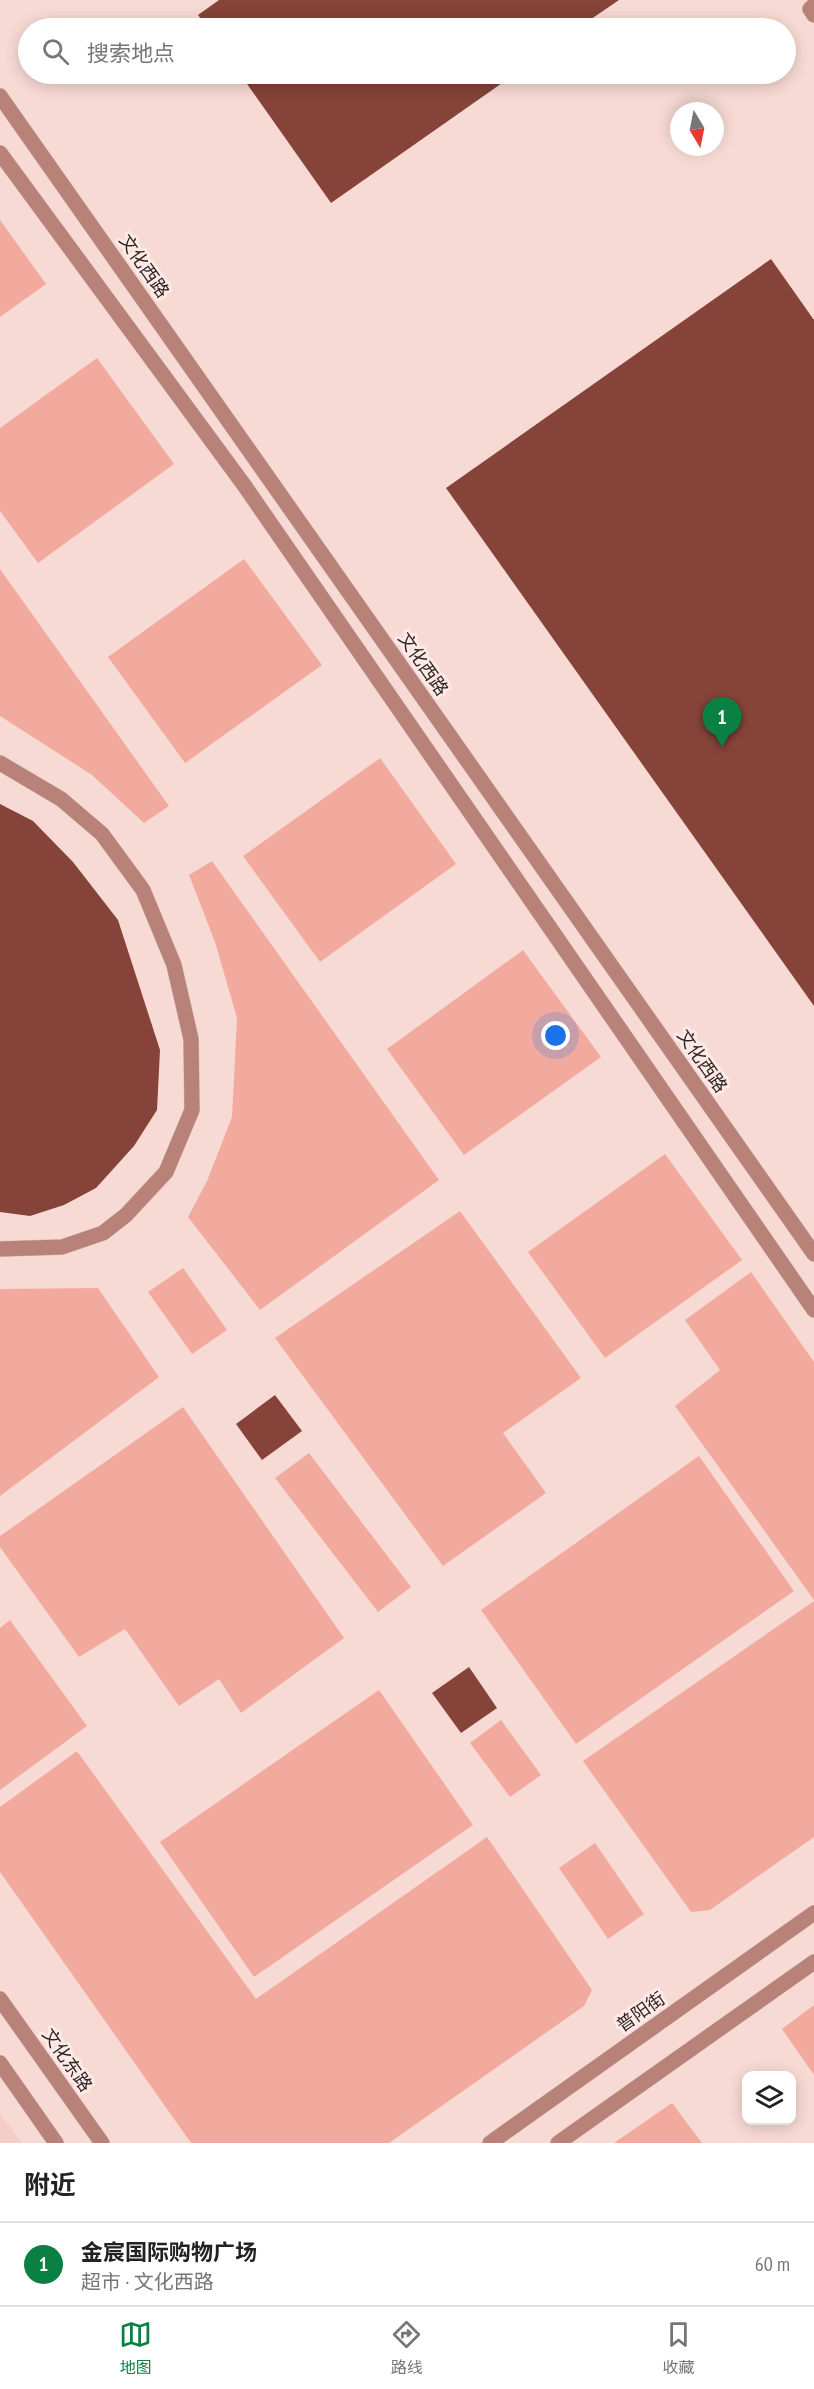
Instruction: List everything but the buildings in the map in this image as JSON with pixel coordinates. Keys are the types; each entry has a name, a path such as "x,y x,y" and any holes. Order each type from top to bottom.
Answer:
{"street":[{"path":"814,5 810,9 814,15"},
{"name":"文化西路","path":"0,96 814,1254"},
{"path":"0,153 243,485 814,1310"},
{"path":"0,763 61,799 102,834 143,890 174,965 191,1039 192,1110 166,1172 126,1215 103,1233 62,1246 0,1250"},
{"name":"普阳街","path":"490,2143 814,1913"},
{"path":"558,2143 814,1962"},
{"name":"文化东路","path":"0,1999 102,2143"},
{"path":"0,2063 56,2143"}],"shaded area":[{"path":"0,220 46,284 0,317"},
{"path":"97,358 174,464 38,563 0,511 0,428"},
{"path":"244,559 322,665 185,763 108,657"},
{"path":"0,569 169,806 144,823 92,775 0,716"},
{"path":"380,758 456,864 320,962 243,856"},
{"path":"212,861 439,1180 260,1310 188,1217 207,1181 232,1117 237,1018 215,942 189,875"},
{"path":"523,950 601,1057 464,1155 387,1049"},
{"path":"665,1154 742,1260 605,1358 528,1252"},
{"path":"460,1211 581,1378 503,1433 546,1493 443,1566 275,1338"},
{"path":"183,1268 227,1330 192,1354 148,1292"},
{"path":"751,1272 814,1362 814,1600 675,1406 720,1370 685,1320"},
{"path":"98,1288 159,1377 0,1496 0,1289"},
{"path":"183,1407 344,1638 241,1713 219,1679 179,1706 125,1629 79,1657 0,1547 0,1536"},
{"path":"309,1453 411,1587 378,1612 275,1478"},
{"path":"699,1456 794,1591 576,1744 481,1610"},
{"path":"814,1601 814,1837 710,1910 691,1912 583,1761"},
{"path":"10,1620 87,1726 0,1790 0,1628"},
{"path":"379,1690 473,1825 254,1977 160,1842"},
{"path":"501,1720 541,1775 510,1797 470,1743"},
{"path":"77,1751 256,1999 487,1837 592,1990 584,2006 389,2143 191,2143 0,1872 0,1807"},
{"path":"595,1843 644,1914 608,1939 559,1868"},
{"path":"814,2005 814,2075 782,2029"},
{"path":"672,2103 702,2143 614,2143"},
{"path":"0,2113 22,2143 0,2143"}],"place":[{"name":"金宸国际购物广场","path":"722,747"}]}
